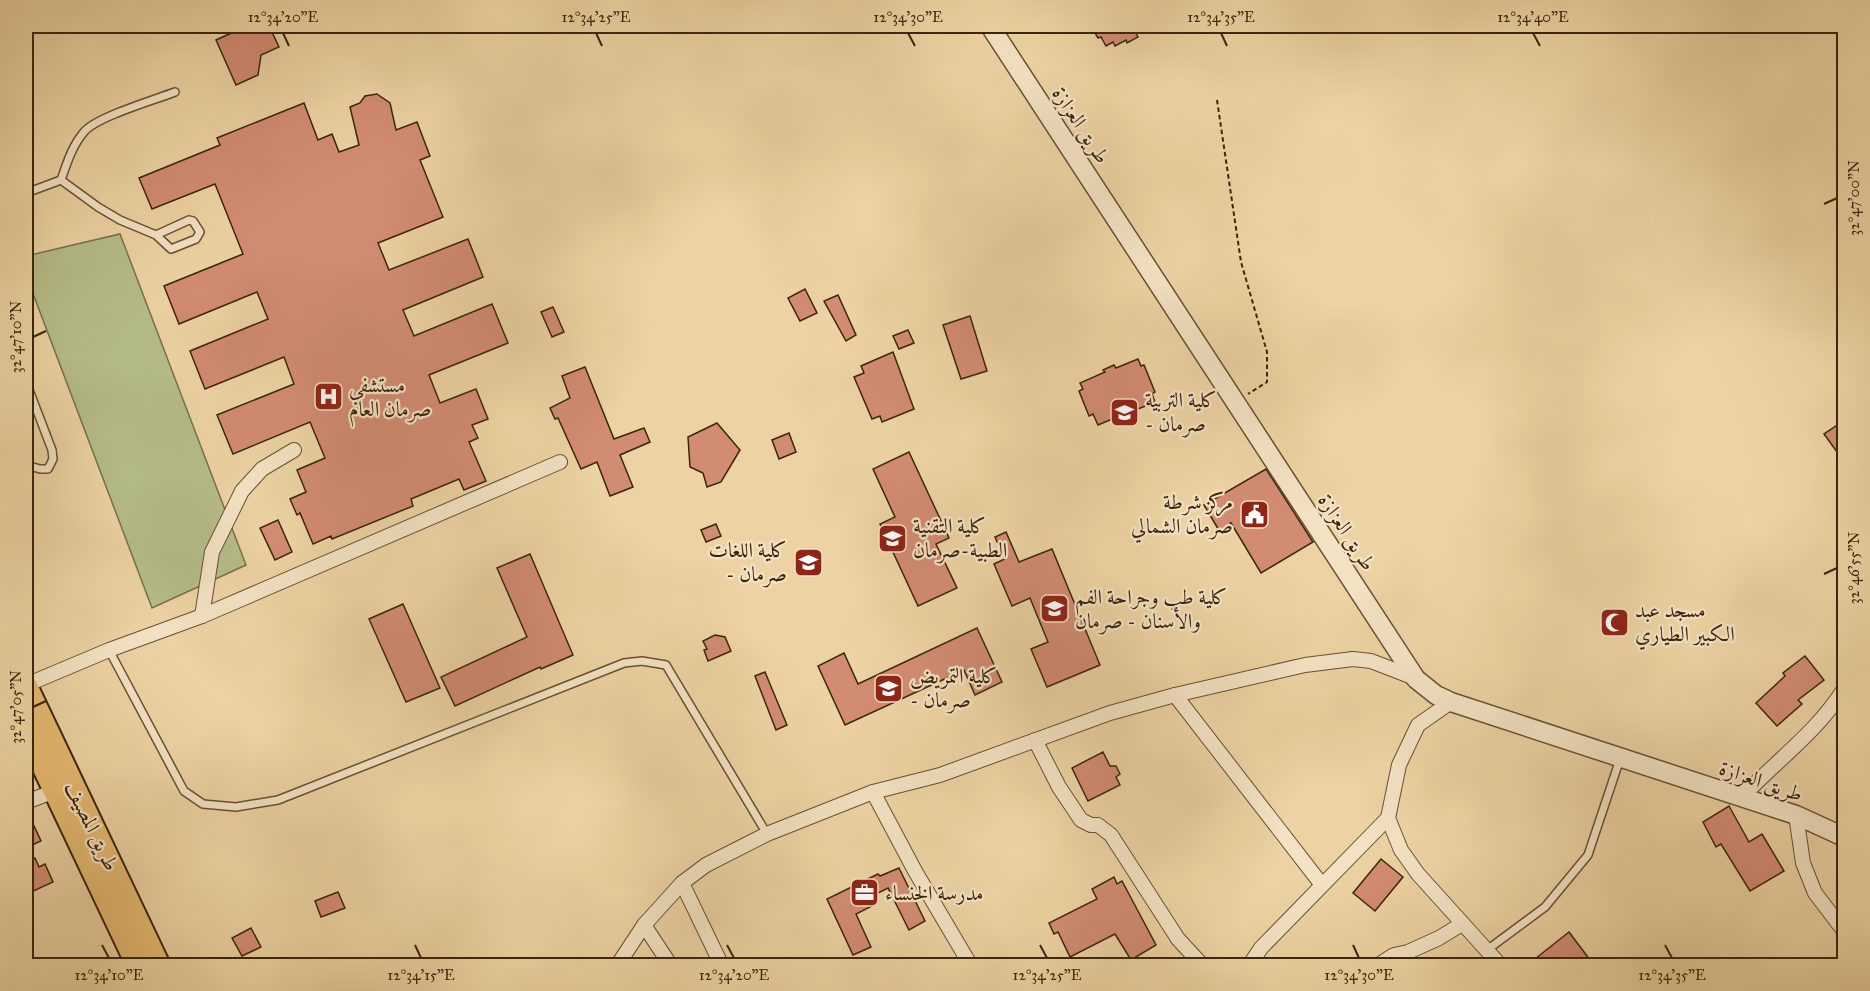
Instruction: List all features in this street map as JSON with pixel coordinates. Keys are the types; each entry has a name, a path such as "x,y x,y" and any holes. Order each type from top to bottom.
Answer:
{"main road":[{"name":"طريق المصيف","path":"26,686 159,966"},
{"name":"طريق المصيف","path":"26,730 138,966"}],"street":[{"name":"طريق العزازة","path":"990,26 1416,679 1436,695 1451,702 1796,815 1845,837"},
{"path":"202,616 212,552 242,491 262,469 294,450"},
{"path":"26,686 109,650 202,616 560,462"},
{"path":"617,966 644,925 682,883 706,865 766,834 873,792 940,775 1110,713 1175,694 1305,665 1353,659 1371,661 1416,679"},
{"path":"1742,797 1766,771 1800,742 1845,689"},
{"path":"1175,694 1322,885"},
{"path":"1249,966 1261,948 1388,818 1399,765 1418,725 1451,702"},
{"path":"1035,740 1059,787 1081,820 1091,825 1098,825 1111,835 1178,939 1203,966"},
{"path":"26,802 55,791"},
{"path":"873,792 915,871 971,966"},
{"path":"1796,815 1803,863 1815,893 1845,931"},
{"path":"1388,818 1401,850 1418,874 1501,966"},
{"path":"682,883 722,966"},
{"path":"1377,966 1394,955 1408,952 1440,938 1462,924"},
{"path":"644,925 671,966"}],"lane":[{"path":"61,180 72,149 85,130 100,121 175,92"},
{"path":"26,193 61,180"},
{"path":"61,180 105,211 156,235 167,247 174,249 196,239 200,232 189,220 156,235"},
{"path":"26,382 52,450 53,459 48,469 40,470 26,465"},
{"path":"109,650 184,791 203,804 236,807 278,800 624,663 642,661 666,664 766,834"},
{"path":"1487,950 1545,907 1588,855 1620,758"}],"path":[{"path":"1217,100 1241,262 1267,351 1268,382 1235,401"}],"green space":[{"path":"120,234 246,565 152,608 26,275 26,256"}],"building":[{"path":"247,26 269,26 279,47 261,55 258,75 236,85 216,40"},
{"path":"1091,26 1132,26 1138,37 1127,43 1126,40 1115,46 1113,42 1106,46"},
{"path":"377,94 390,103 396,130 417,122 430,156 420,160 443,217 378,243 389,270 468,239 483,277 403,310 414,336 492,304 508,343 429,375 440,403 476,389 488,419 472,425 478,438 469,442 486,481 464,490 459,479 411,499 413,506 332,539 331,536 313,544 300,513 297,515 290,499 306,492 297,470 325,458 310,422 233,454 217,415 294,384 284,357 205,389 190,351 268,319 257,292 179,324 164,286 243,254 215,184 152,209 139,178 220,145 217,138 304,103 318,140 332,134 339,152 359,145 350,107 360,103 365,96"},
{"path":"805,289 817,313 800,321 788,298"},
{"path":"838,295 856,335 846,341 824,301"},
{"path":"553,307 564,332 552,337 541,312"},
{"path":"970,316 987,371 961,379 943,325"},
{"path":"908,330 914,343 899,349 893,336"},
{"path":"893,352 914,409 882,422 880,416 872,419 854,377 864,373 861,366"},
{"path":"1138,359 1141,366 1144,365 1155,392 1152,394 1155,402 1133,411 1134,415 1119,422 1117,417 1098,425 1093,414 1089,416 1079,391 1083,389 1080,383 1105,372 1103,370 1114,365 1116,368"},
{"path":"585,367 614,439 644,428 650,442 620,455 633,487 610,496 597,462 581,469 558,418 555,419 550,408 570,398 562,376"},
{"path":"1845,420 1845,463 1824,434"},
{"path":"717,423 740,450 721,482 707,487 703,473 690,467 688,437"},
{"path":"789,433 796,452 779,459 772,440"},
{"path":"909,452 949,538 936,544 957,588 918,606 880,524 895,517 873,469"},
{"name":"مركز شرطة صرمان الشمالي","path":"1266,469 1313,542 1261,573 1231,523 1220,532 1204,505"},
{"path":"278,520 292,552 275,560 260,528"},
{"path":"716,524 721,536 706,542 701,530"},
{"path":"1006,532 1019,562 1052,549 1100,665 1047,687 1031,649 1048,642 1030,598 1012,606 994,564 1005,559 995,537"},
{"path":"530,554 573,655 541,669 540,667 455,706 441,677 527,637 497,568"},
{"path":"403,604 440,688 406,702 369,619"},
{"path":"977,628 1002,682 975,695 964,670 845,725 818,666 844,653 858,684"},
{"path":"715,635 725,637 731,651 708,661 704,650 707,649 703,641"},
{"path":"1805,656 1824,680 1798,700 1802,704 1777,726 1756,703 1785,676 1783,673"},
{"path":"765,672 787,725 776,730 755,676"},
{"path":"1103,752 1110,766 1116,766 1120,774 1116,777 1120,785 1088,801 1072,768"},
{"path":"1729,806 1749,842 1762,834 1784,871 1750,891 1721,844 1716,847 1703,822"},
{"path":"26,811 41,841 26,848"},
{"path":"35,858 39,867 45,864 53,882 29,893 26,886 26,863"},
{"path":"1381,859 1403,877 1375,911 1353,893"},
{"path":"899,868 925,921 909,930 888,888 868,898 872,906 856,914 871,947 853,955 827,899 878,874 880,876"},
{"path":"1114,877 1117,884 1122,881 1156,945 1131,960 1115,934 1070,957 1058,932 1054,934 1049,923 1097,899 1092,889"},
{"path":"338,892 345,908 321,917 315,901"},
{"path":"251,928 261,947 242,956 232,938"},
{"path":"1569,932 1590,960 1583,966 1526,966"}],"place":[{"name":"مستشفي صرمان العام","path":"328,397"},
{"name":"كلية التربية - صرمان","path":"1124,412"},
{"name":"مركز شرطة صرمان الشمالي","path":"1254,514"},
{"name":"كلية التقنية الطبية-صرمان","path":"892,538"},
{"name":"كلية اللغات - صرمان","path":"808,562"},
{"name":"كلية طب وجراحة الفم والأسنان - صرمان","path":"1054,609"},
{"name":"مسجد عبد الكبير الطياري","path":"1614,622"},
{"name":"كلية التمريض - صرمان","path":"889,688"},
{"name":"مدرسة الخنساء","path":"864,893"}]}
